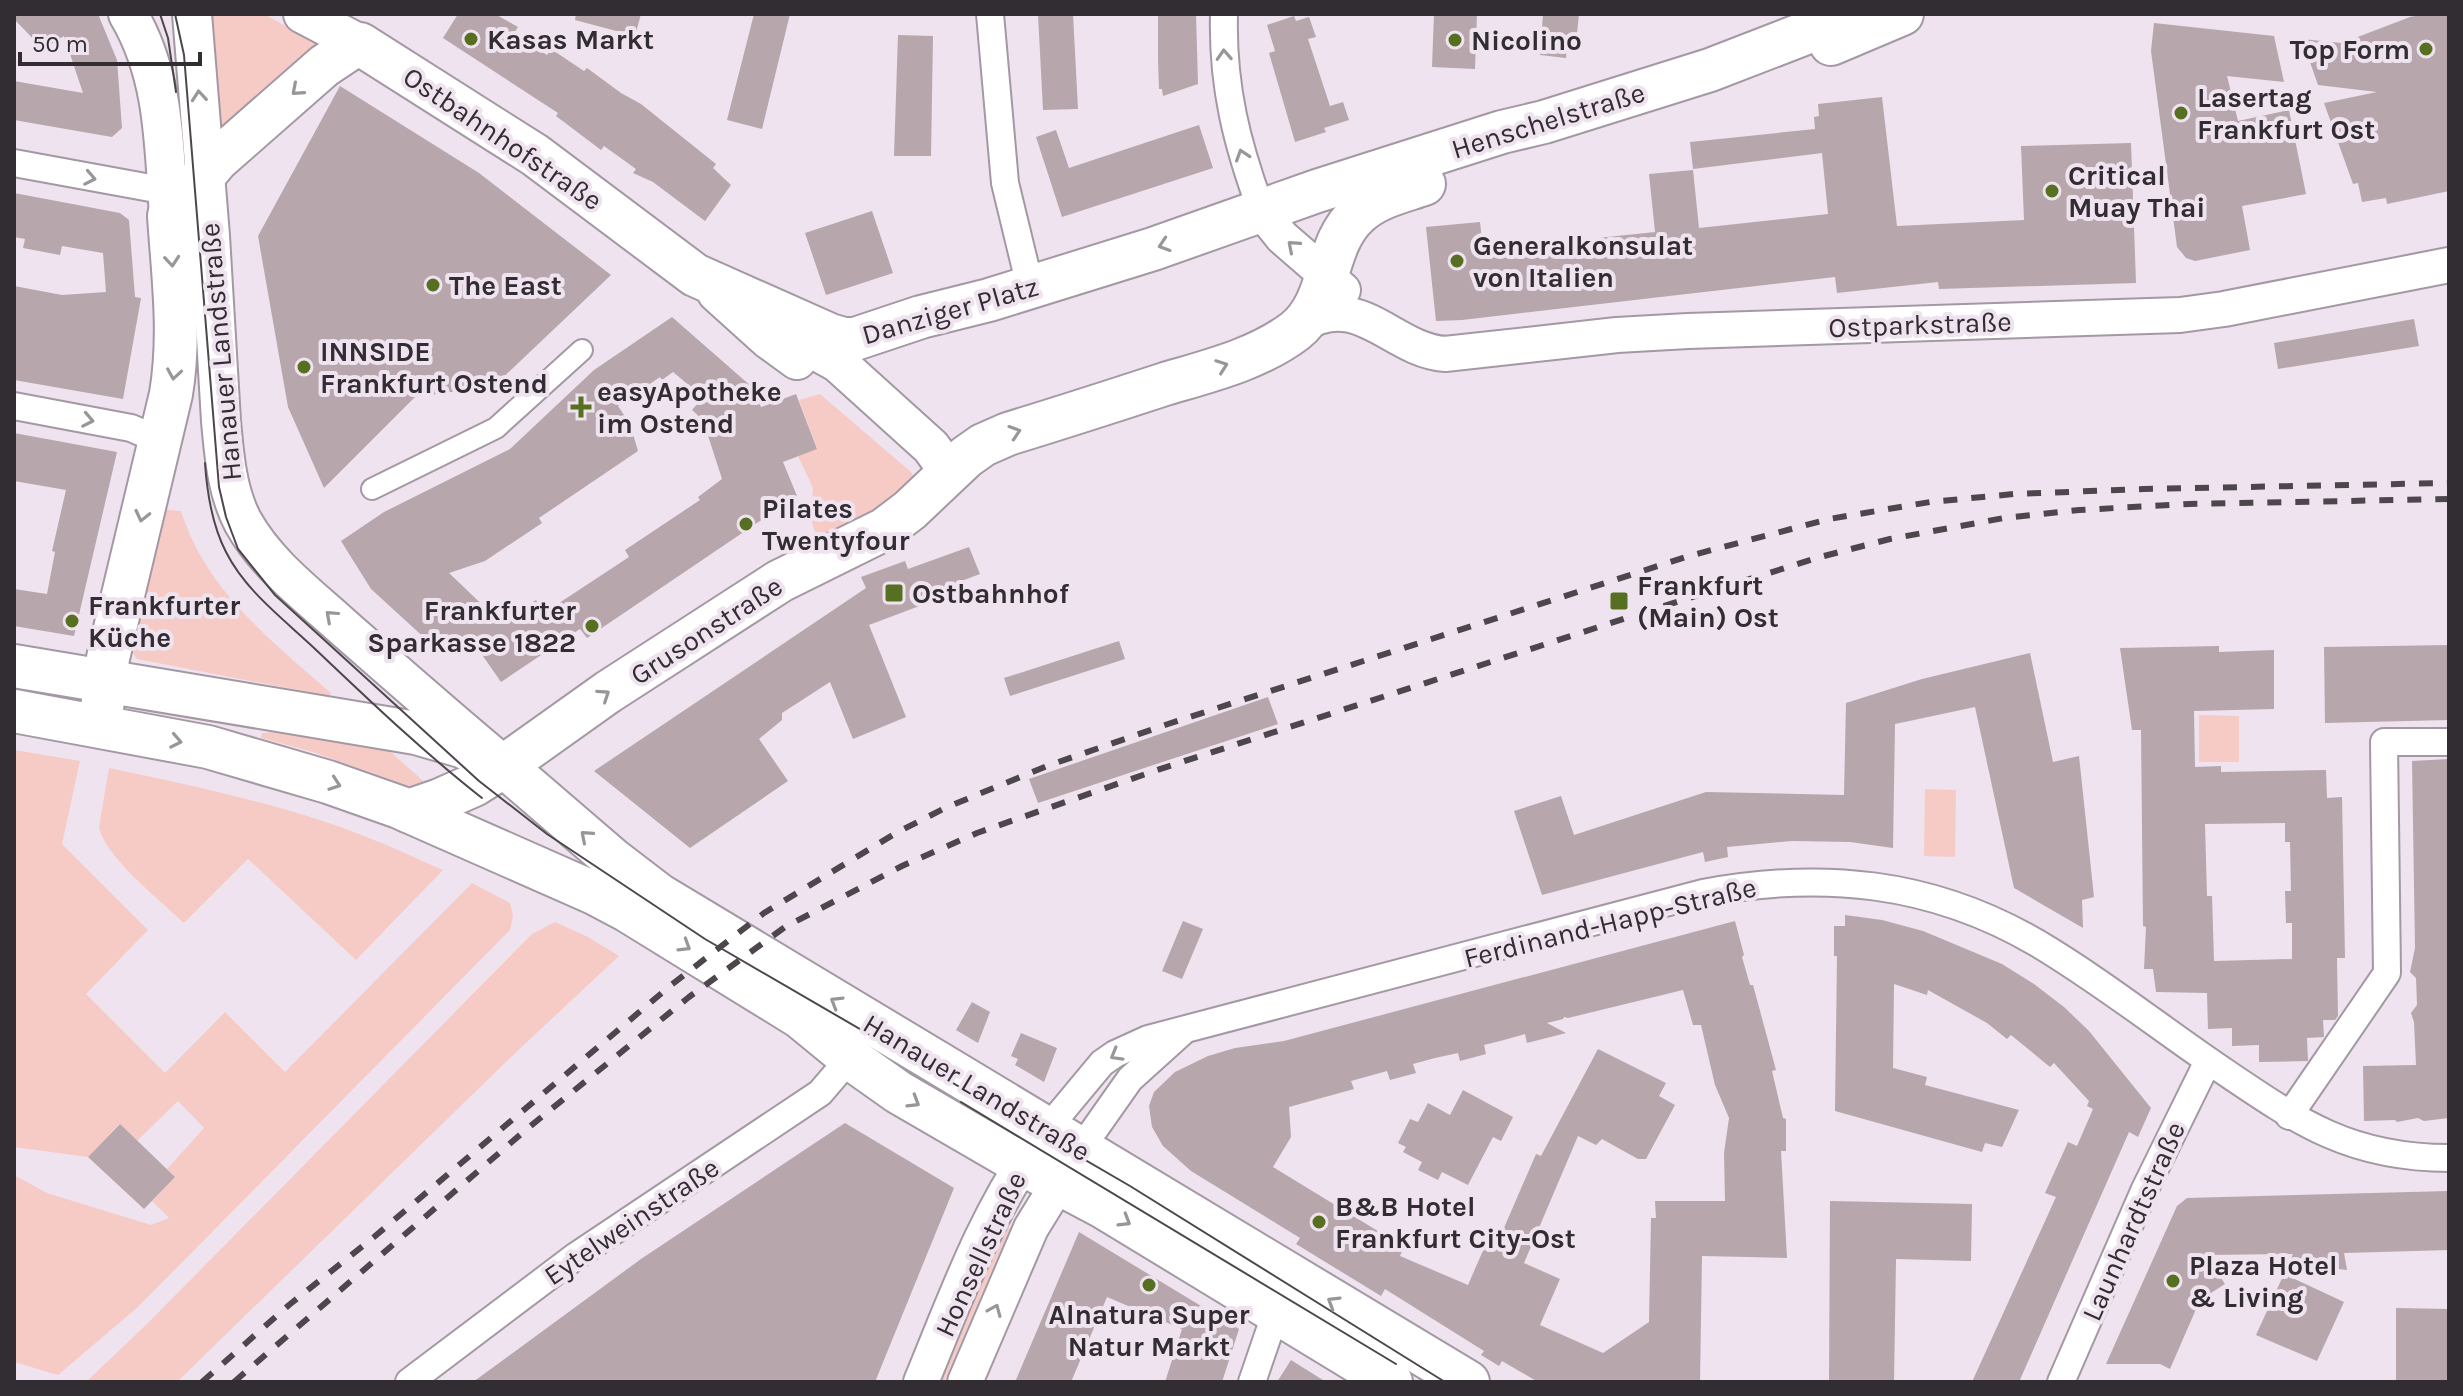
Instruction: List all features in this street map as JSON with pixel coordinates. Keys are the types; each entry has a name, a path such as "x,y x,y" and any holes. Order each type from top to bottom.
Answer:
{"main road":[{"name":"Hanauer Landstraße","path":"128,14 148,56 159,95 177,347 171,394 104,682 100,726 208,747 328,782 465,834 628,911 800,1017 898,1092 1052,1156 1105,1208 1391,1382"},
{"name":"Hanauer Landstraße","path":"192,14 224,451 234,500 243,521 272,562 646,886 1052,1156 1468,1382"},
{"name":"Ostbahnhofstraße","path":"303,14 360,44 535,155 706,284"},
{"name":"Henschelstraße","path":"1250,216 1317,191 1502,132 1544,122 1710,70 1855,14"},
{"name":"Henschelstraße","path":"1327,275 1347,226 1358,214 1381,199 1795,60 1902,14"},
{"path":"168,203 324,66 360,44"},
{"name":"Danziger Platz","path":"706,284 844,339 860,337 921,317 974,305 1250,216"},
{"path":"706,284 776,346 840,391 901,446 949,472 990,441 1243,358 1272,345 1303,324 1318,300 1327,275"},
{"name":"Grusonstraße","path":"504,766 584,709 780,581 865,541 893,524 949,472"},
{"path":"14,666 104,682"},
{"name":"Hanauer Landstraße","path":"104,682 416,733 461,746 504,766"},
{"path":"14,711 100,726"},
{"path":"408,811 452,795 504,766"}],"street":[{"path":"990,14 1005,183 1030,286"},
{"path":"1224,14 1227,96 1250,216 1282,237 1327,275"},
{"path":"14,163 168,203"},
{"name":"Ostparkstraße","path":"1303,324 1317,316 1341,313 1365,319 1423,349 1445,354 1688,331 2180,315 2449,265"},
{"name":"Ostparkstraße","path":"1327,275 1392,333"},
{"path":"372,489 496,428 582,350"},
{"path":"14,406 131,428 159,440"},
{"path":"2289,1116 2387,973 2384,742 2449,742"},
{"name":"Ferdinand-Happ-Straße","path":"1052,1156 1087,1080 1115,1054 1148,1039 1703,893 1749,884 1830,881 1893,889 1954,904 2009,928 2038,943 2289,1116 2349,1145 2404,1155 2449,1158"},
{"name":"Ferdinand-Happ-Straße","path":"1052,1156 1186,1028"},
{"name":"Eytelweinstraße","path":"409,1382 576,1256 820,1093 850,1058"},
{"name":"Launhardtstraße","path":"2061,1382 2145,1189 2208,1061"},
{"name":"Honsellstraße","path":"921,1382 977,1246 1052,1156"},
{"name":"Honsellstraße","path":"965,1382 1024,1243 1052,1156"},
{"path":"1252,1382 1276,1312"}],"shaded area":[{"path":"200,14 264,14 323,47 208,144"},
{"path":"820,394 911,472 916,482 822,552 811,520 813,488 798,456 817,448 799,400"},
{"path":"156,509 181,511 206,565 223,589 263,633 331,693 329,696 137,659 131,650"},
{"path":"2199,715 2239,716 2239,762 2199,762"},
{"path":"294,731 376,739 430,787 415,788 313,752 261,738 262,733"},
{"path":"14,750 80,761 62,844 148,930 86,994 165,1073 225,1012 285,1072 472,883 510,903 513,916 510,930 138,1307 58,1375 14,1362 14,1175 47,1193 151,1225 169,1218 152,1201 175,1177 167,1169 204,1128 178,1101 137,1141 119,1124 88,1157 14,1147"},
{"path":"109,768 302,814 374,840 443,870 356,960 248,859 184,923 122,865 103,839 99,827"},
{"path":"1925,789 1956,790 1955,857 1924,856"},
{"path":"555,922 619,956 177,1382 86,1382 532,934"},
{"path":"1004,1225 1010,1228 944,1382 936,1382"}],"building":[{"path":"14,14 98,14 117,60 122,128 112,137 14,120 14,81 83,93 64,36 43,49 14,19"},
{"path":"458,14 495,14 518,27 514,33 547,55 551,49 584,71 587,68 641,104 716,164 713,168 731,185 705,221 653,182 633,173 636,169 604,146 601,150 556,116 558,113 443,38"},
{"path":"576,14 641,14 635,36 575,20"},
{"path":"754,14 790,14 762,129 727,120"},
{"path":"1038,14 1073,14 1078,109 1043,110"},
{"path":"1196,14 1198,84 1163,96 1162,89 1159,89 1158,60 1158,15"},
{"name":"Nicolino","path":"1434,14 1477,14 1475,69 1432,67"},
{"path":"1543,14 1579,14 1576,43 1567,42 1566,58 1540,55"},
{"path":"2426,14 2449,14 2449,191 2387,204 2386,198 2362,202 2358,183 2353,184 2324,103 2377,92 2318,85 2302,39 2342,43"},
{"path":"1294,16 1296,21 1309,17 1316,37 1308,39 1330,106 1343,102 1349,120 1324,128 1326,132 1295,142 1269,53 1275,51 1267,25"},
{"path":"2154,23 2274,36 2284,82 2227,76 2238,121 2289,110 2306,194 2242,206 2250,250 2195,261 2186,258 2177,247 2151,51"},
{"path":"898,35 933,36 931,156 894,156"},
{"name":"The East","path":"340,86 479,173 611,275 494,386 415,397 324,488 288,407 258,236"},
{"path":"1882,97 1897,226 2024,220 2021,146 2131,143 2136,283 1939,289 1938,282 1837,293 1835,277 1436,321 1426,227 1480,222 1483,250 1655,232 1649,174 1693,170 1699,228 1828,214 1822,153 1693,169 1690,142 1815,129 1814,117 1819,116 1818,104"},
{"path":"1199,125 1213,168 1062,217 1036,137 1056,130 1069,168"},
{"path":"14,193 120,213 129,220 135,297 141,298 123,399 14,380 14,286 62,295 106,292 103,253 62,246 60,255 23,248 25,239 14,237"},
{"path":"872,211 893,273 826,295 805,233"},
{"path":"672,317 752,387 761,407 796,394 817,449 783,462 797,496 587,638 580,629 501,682 476,646 448,650 429,642 371,589 341,541 384,512 510,449 594,370","holes":["673,372 703,397 692,410 703,420 722,479 698,497 700,500 625,550 629,557 544,613 536,600 512,615 507,608 494,616 449,573 485,561 542,523 539,518 638,451 630,424 618,406 660,377 662,380"]},
{"path":"2414,319 2419,346 2278,369 2274,343"},
{"path":"14,433 117,452 74,636 14,626 14,589 47,594 55,552 52,551 66,490 14,481"},
{"path":"969,547 980,574 919,597 922,605 869,625 906,717 853,739 830,682 782,713 782,720 759,739 788,781 690,848 594,771 866,588 861,577 905,561 908,569"},
{"path":"1119,641 1125,659 1010,696 1004,678"},
{"path":"2449,645 2449,720 2325,723 2324,647"},
{"path":"2219,646 2219,652 2274,650 2274,709 2194,711 2195,767 2221,766 2221,772 2326,770 2327,798 2342,797 2345,958 2337,958 2338,1016 2335,1020 2323,1020 2324,1037 2307,1038 2308,1061 2259,1062 2259,1045 2232,1046 2232,1028 2208,1029 2207,993 2156,992 2153,969 2144,969 2146,927 2143,926 2141,730 2132,730 2120,648","holes":["2285,823 2285,842 2290,842 2291,891 2285,891 2286,923 2292,923 2292,959 2214,961 2212,896 2207,896 2205,824"]},
{"path":"2030,653 2053,762 2079,756 2094,897 2082,900 2083,928 2014,888 1975,707 1895,724 1893,848 1850,842 1792,841 1727,847 1728,857 1705,862 1703,852 1542,895 1514,811 1561,796 1574,835 1706,792 1844,795 1846,703 1922,679"},
{"path":"1268,697 1278,724 1038,803 1029,779"},
{"path":"2449,759 2449,1118 2364,1121 2363,1066 2416,1065 2411,1013 2417,1005 2416,978 2410,972 2415,948 2412,761"},
{"path":"1845,915 1882,920 1923,931 2002,964 2034,984 2089,1031 2151,1108 2138,1137 2129,1132 2019,1382 1972,1382 2056,1197 2045,1193 2068,1142 2077,1146 2093,1109 2087,1106 2089,1101 2054,1063 2050,1067 2011,1035 2007,1039 1987,1023 1928,990 1927,995 1894,984 1893,1068 1927,1077 1925,1085 2019,1110 2002,1147 1985,1143 1982,1152 1835,1111 1837,956 1834,956 1834,926 1845,926"},
{"path":"1183,921 1203,929 1182,979 1162,971"},
{"path":"1735,921 1742,957 1750,985 1753,985 1776,1070 1772,1071 1783,1118 1786,1119 1786,1151 1781,1151 1787,1258 1702,1256 1700,1382 1538,1382 1502,1361 1499,1366 1481,1355 1484,1351 1385,1289 1381,1296 1296,1244 1300,1238 1191,1171 1163,1146 1152,1127 1149,1106 1154,1092 1175,1072 1208,1056 1235,1048 1284,1041","holes":["1683,990 1693,1025 1701,1025 1715,1085 1729,1118 1724,1153 1725,1201 1655,1201 1656,1218 1651,1218 1649,1322 1603,1353 1540,1325 1560,1279 1524,1263 1578,1136 1596,1145 1602,1139 1638,1159 1646,1159 1675,1105 1659,1096 1666,1083 1598,1049 1541,1156 1536,1154 1494,1251 1485,1246 1468,1285 1400,1256 1404,1247 1273,1167 1291,1137 1289,1107 1354,1089 1351,1081 1387,1071 1390,1080 1416,1073 1413,1064 1458,1053 1460,1061 1486,1054 1484,1045 1525,1034 1527,1043 1566,1033 1547,1023"]},
{"path":"972,1002 990,1012 978,1043 956,1030"},
{"path":"1021,1033 1057,1048 1044,1082 1015,1065 1018,1059 1011,1056"},
{"path":"1463,1090 1513,1117 1501,1141 1493,1137 1468,1185 1442,1172 1438,1180 1418,1170 1422,1162 1403,1152 1406,1147 1398,1143 1410,1119 1418,1122 1428,1103 1450,1115"},
{"path":"845,1123 954,1188 875,1382 473,1382 641,1259"},
{"path":"120,1124 175,1177 144,1209 88,1157"},
{"path":"2449,1191 2449,1250 2344,1253 2347,1270 2289,1263 2293,1254 2206,1255 2225,1284 2200,1300 2170,1369 2160,1364 2106,1364 2177,1206 2187,1198"},
{"path":"1830,1201 1972,1204 1971,1261 1896,1259 1894,1382 1829,1382"},
{"path":"1079,1232 1239,1329 1222,1382 1165,1382 1182,1329 1107,1297 1071,1382 1015,1382"},
{"path":"2284,1274 2344,1302 2317,1361 2256,1335"},
{"path":"2396,1308 2449,1309 2449,1382 2396,1382"},
{"path":"1291,1360 1326,1382 1277,1382"}],"tram line":[{"path":"160,14 168,38 176,92"},
{"path":"175,14 184,55 219,487 238,549 275,595 479,781 547,834 705,939 1130,1186 1445,1382"},
{"path":"205,463 217,531 243,579 396,724 482,798"},
{"path":"961,1102 1396,1364"}],"railway":[{"path":"202,1382 289,1305 374,1237 670,986 764,913 896,833 945,808 1047,766 1689,556 1829,519 1930,502 2014,494 2449,483"},
{"path":"234,1382 528,1128 689,997 785,927 902,866 977,833 1157,770 1648,611 1820,557 1890,539 2004,518 2079,510 2189,504 2449,499"}],"place":[{"name":"Kasas Markt","path":"471,39"},
{"name":"Nicolino","path":"1455,40"},
{"name":"Top Form","path":"2426,49"},
{"name":"Lasertag Frankfurt Ost","path":"2181,113"},
{"name":"Critical Muay Thai","path":"2052,191"},
{"name":"Generalkonsulat von Italien","path":"1457,261"},
{"name":"The East","path":"433,285"},
{"name":"INNSIDE Frankfurt Ostend","path":"304,367"},
{"name":"easyApotheke im Ostend","path":"581,407"},
{"name":"Pilates Twentyfour","path":"746,524"},
{"name":"Ostbahnhof","path":"894,593"},
{"name":"Frankfurt (Main) Ost","path":"1619,601"},
{"name":"Frankfurter Küche","path":"72,621"},
{"name":"Frankfurter Sparkasse 1822","path":"592,626"},
{"name":"B&B Hotel Frankfurt City-Ost","path":"1319,1222"},
{"name":"Plaza Hotel & Living","path":"2173,1281"},
{"name":"Alnatura Super Natur Markt","path":"1149,1285"}]}
